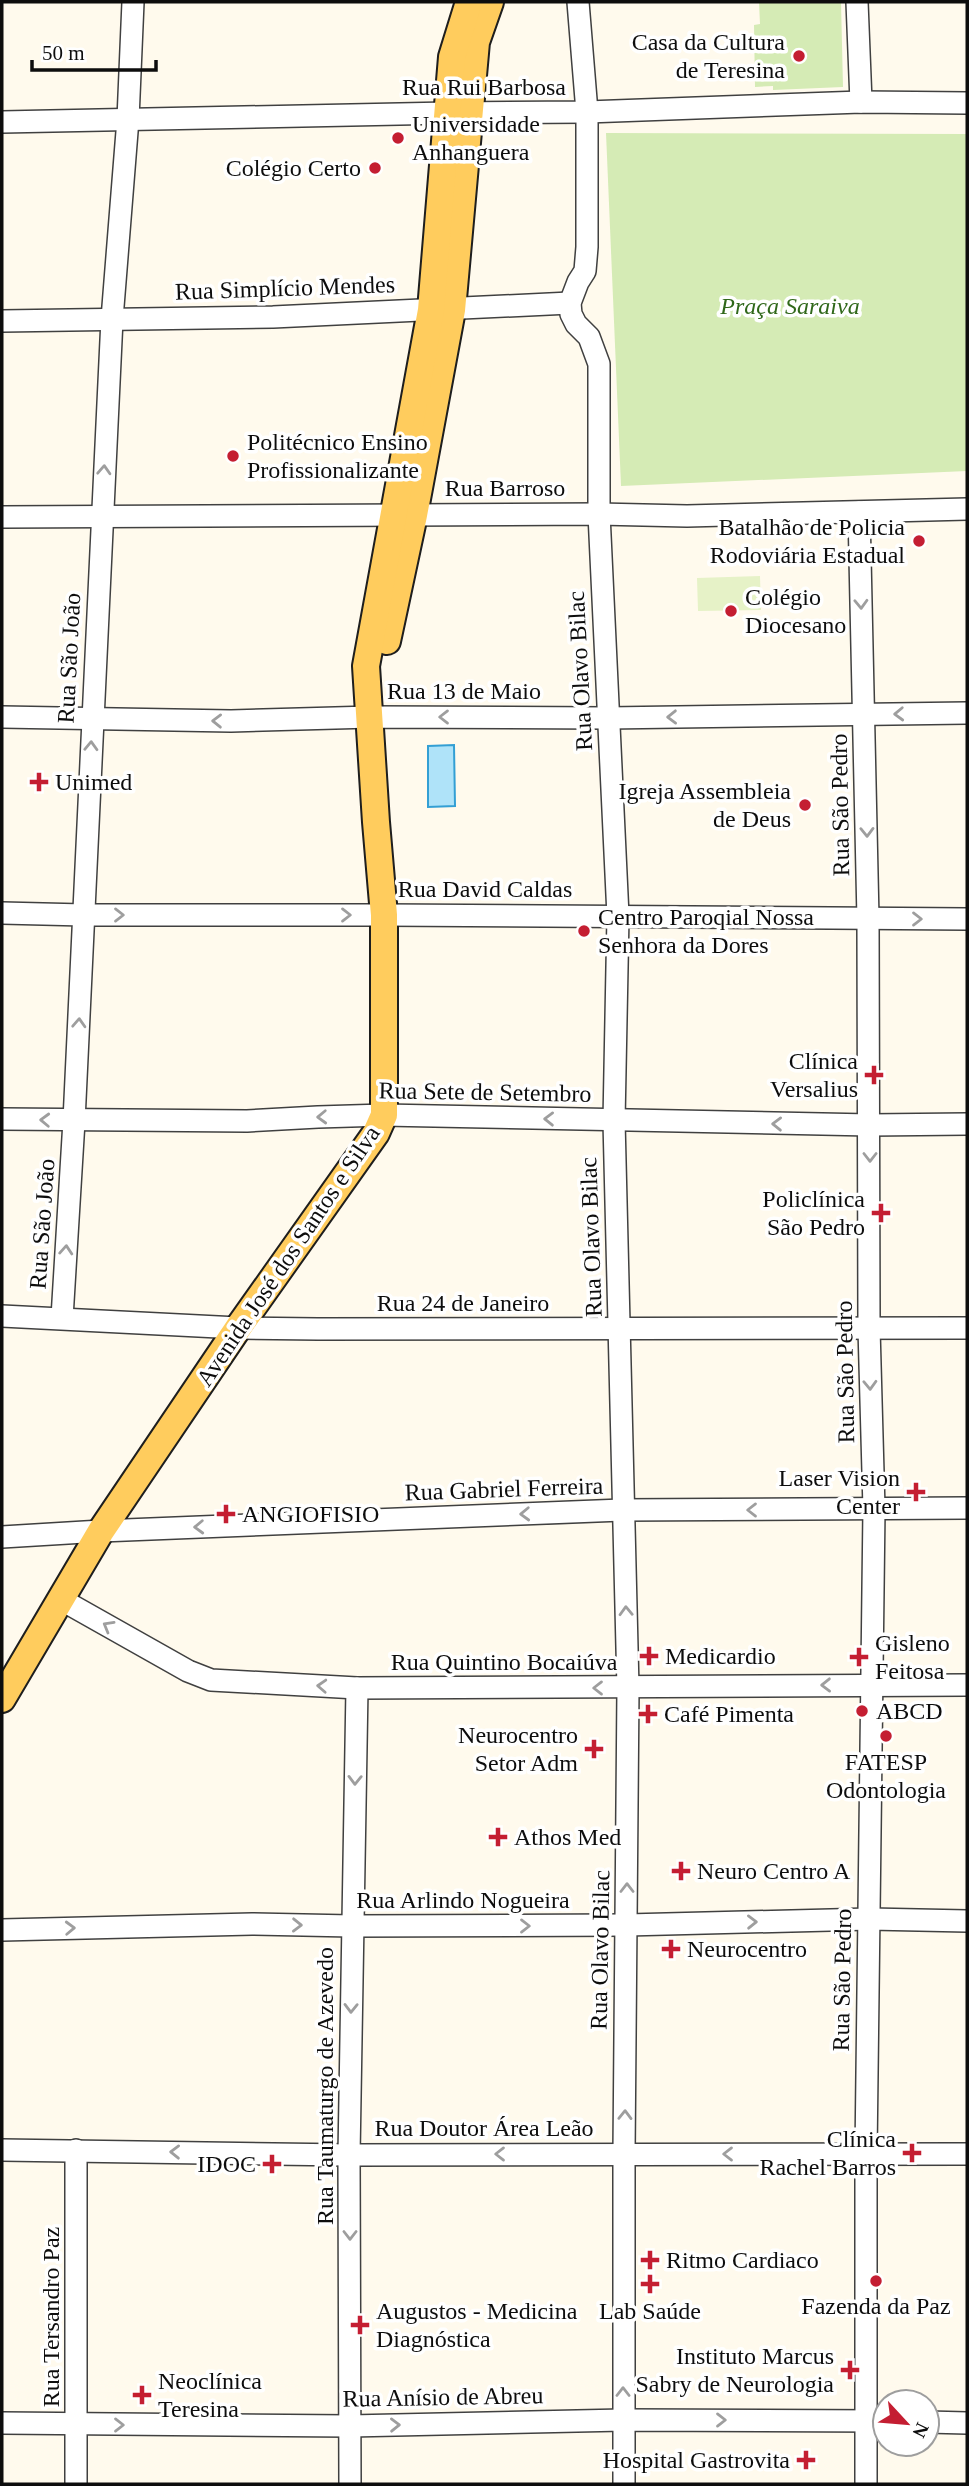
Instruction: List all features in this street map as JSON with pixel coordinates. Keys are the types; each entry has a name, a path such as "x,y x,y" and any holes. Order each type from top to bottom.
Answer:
{"main road":[{"name":"Avenida José dos Santos e Silva","path":"459,113 452,57 469,2"},
{"name":"Avenida José dos Santos e Silva","path":"2,1699 101,1531 238,1328 376,1133 384,1115 384,915 366,666 403,514 441,310 459,113 475,42 490,2"}],"street":[{"name":"Rua São João","path":"62,1318 74,1121 112,319 128,119 133,2"},
{"path":"570,303 585,271 587,112 578,2"},
{"path":"857,2 862,102"},
{"name":"Rua Rui Barbosa","path":"2,122 587,112 862,102 967,103"},
{"name":"Rua Simplício Mendes","path":"2,321 273,317 570,303"},
{"name":"Rua Olavo Bilac","path":"570,303 576,324 589,337 599,364 599,514 618,916 614,1121 628,1688 624,2484"},
{"name":"Rua Barroso","path":"2,517 403,514 687,516 967,509"},
{"name":"Rua São Pedro","path":"859,512 868,919 869,1328 874,1509 866,2154 875,2388"},
{"name":"Rua 13 de Maio","path":"2,717 231,721 371,717 608,718 967,713"},
{"name":"Rua David Caldas","path":"2,913 967,919"},
{"name":"Rua Sete de Setembro","path":"2,1119 247,1121 384,1115 967,1125"},
{"name":"Rua 24 de Janeiro","path":"2,1317 238,1328 967,1328"},
{"name":"Rua Gabriel Ferreira","path":"2,1537 622,1510 967,1508"},
{"name":"Rua Quintino Bocaiúva","path":"62,1600 188,1671 211,1680 357,1688 967,1685"},
{"name":"Rua Taumaturgo de Azevedo","path":"350,2484 349,2155 357,1688"},
{"name":"Rua Arlindo Nogueira","path":"2,1930 253,1924 627,1925 870,1919 967,1921"},
{"name":"Rua Doutor Área Leão","path":"2,2150 349,2155 967,2154"},
{"name":"Rua Tersandro Paz","path":"76,2150 76,2484"},
{"name":"Rua Anísio de Abreu","path":"2,2423 350,2426 623,2420 871,2421"},
{"path":"941,2422 967,2423"},
{"name":"Rua São Pedro","path":"866,2484 871,2452"}],"green space":[{"name":"Casa da Cultura de Teresina","path":"759,2 841,2 843,87 773,90 773,86 755,87 754,25 760,24"},
{"name":"Praça Saraiva","path":"606,133 967,134 967,471 621,486"},
{"path":"760,576 761,610 698,611 697,578"}],"water":[{"path":"454,745 455,806 428,807 428,746"}],"place":[{"name":"Casa da Cultura de Teresina","path":"799,56"},
{"name":"Universidade Anhanguera","path":"398,138"},
{"name":"Colégio Certo","path":"375,168"},
{"name":"Politécnico Ensino Profissionalizante","path":"233,456"},
{"name":"Batalhão de Policia Rodoviária Estadual","path":"919,541"},
{"name":"Colégio Diocesano","path":"731,611"},
{"name":"Unimed","path":"39,782"},
{"name":"Igreja Assembleia de Deus","path":"805,805"},
{"name":"Centro Paroqial Nossa Senhora da Dores","path":"584,931"},
{"name":"Clínica Versalius","path":"874,1075"},
{"name":"Policlínica São Pedro","path":"881,1213"},
{"name":"Laser Vision Center","path":"916,1492"},
{"name":"ANGIOFISIO","path":"226,1514"},
{"name":"Medicardio","path":"649,1656"},
{"name":"Gisleno Feitosa","path":"859,1657"},
{"name":"ABCD","path":"862,1711"},
{"name":"Café Pimenta","path":"648,1714"},
{"name":"FATESP Odontologia","path":"886,1736"},
{"name":"Neurocentro Setor Adm","path":"594,1749"},
{"name":"Athos Med","path":"498,1837"},
{"name":"Neuro Centro A","path":"681,1871"},
{"name":"Neurocentro","path":"671,1949"},
{"name":"Clínica Rachel Barros","path":"912,2153"},
{"name":"IDOC","path":"272,2164"},
{"name":"Ritmo Cardiaco","path":"650,2260"},
{"name":"Fazenda da Paz","path":"876,2281"},
{"name":"Lab Saúde","path":"650,2284"},
{"name":"Augustos - Medicina Diagnóstica","path":"360,2325"},
{"name":"Instituto Marcus Sabry de Neurologia","path":"850,2370"},
{"name":"Neoclínica Teresina","path":"142,2395"},
{"name":"Hospital Gastrovita","path":"806,2460"}]}
